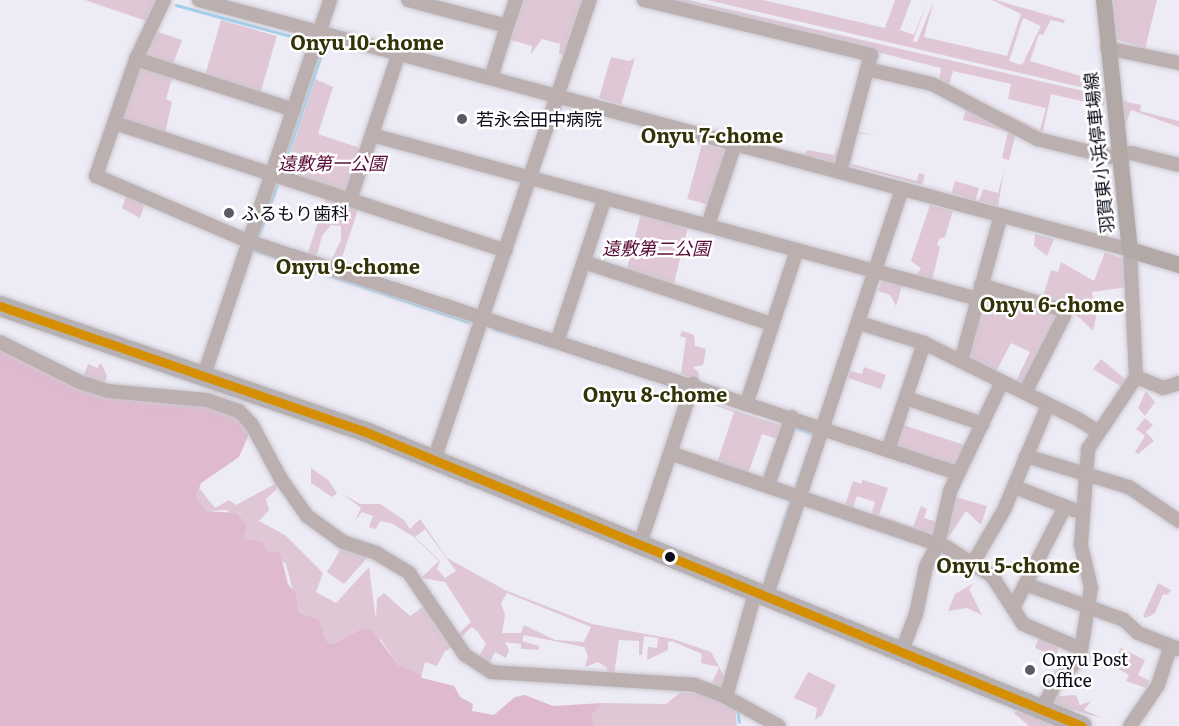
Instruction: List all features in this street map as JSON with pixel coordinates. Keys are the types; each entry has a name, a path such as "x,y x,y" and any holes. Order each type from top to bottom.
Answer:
{"highway":[{"path":"0,306 204,375 434,460 1082,726"}],"main road":[{"name":"羽賀東小浜停車場線","path":"1104,0 1107,48 1130,250 1179,265"}],"street":[{"path":"164,0 136,59 96,176 249,242 483,319 693,384 957,473"},
{"path":"199,0 1130,250 1136,377 1088,448 1082,511 1082,545 1091,588 1086,607 1080,657 1054,686 1041,710"},
{"path":"204,375 330,0"},
{"path":"408,0 507,26"},
{"path":"491,78 516,0"},
{"path":"434,460 590,0"},
{"path":"644,0 870,55 840,172"},
{"path":"1107,48 1179,63"},
{"path":"350,200 399,53"},
{"path":"136,59 294,110"},
{"path":"867,69 932,84 1037,139 1120,157 1131,153 1179,165"},
{"path":"115,123 506,251"},
{"path":"372,135 876,271 1062,310 1064,316 1025,393"},
{"path":"708,225 735,144"},
{"path":"726,696 761,595 801,496 860,323 902,189"},
{"path":"557,342 605,198"},
{"path":"961,361 1001,216"},
{"path":"747,402 796,250"},
{"path":"584,262 772,324"},
{"path":"860,323 924,344 1025,393 1098,432"},
{"path":"0,342 80,382 108,391 207,400 239,411 252,425 281,479 307,516 343,542 375,553 409,573 465,655 491,672 681,684 726,696 756,720 779,726"},
{"path":"888,450 924,344"},
{"path":"1136,377 1163,388 1179,383"},
{"path":"901,653 916,614 926,566 938,544 957,473 1002,382"},
{"path":"640,544 693,384"},
{"path":"906,398 983,424"},
{"path":"973,563 1015,487 1048,405"},
{"path":"768,485 792,417"},
{"path":"670,453 938,544 992,576 1013,608 1032,630 1081,648"},
{"path":"1026,456 1085,472 1140,492 1179,521"},
{"path":"1015,487 1065,507 1082,511"},
{"path":"1013,608 1028,585 1065,507"},
{"path":"1028,585 1124,620 1138,633 1174,648 1158,685 1131,726"}],"green space":[{"path":"85,0 156,0 157,5 149,22"},
{"path":"520,0 582,0 564,56 559,53 560,44 542,39 531,54 532,46 507,39"},
{"path":"667,0 688,0 1105,96 1104,106 1051,94 1042,136 1004,117 1005,113 1040,130 1046,108 1008,99 1011,84 953,71 948,90 939,82 941,68"},
{"path":"707,0 763,0 885,28 895,0 911,0 900,30 914,35 928,0 913,41 917,42 934,0 924,37 1007,56 1021,14 992,0 996,0 1065,20 1064,23 1051,20 1043,35 1039,34 1030,61 1101,82 1106,93","holes":["1023,18 1041,26 1022,65 1009,61"]},
{"path":"1113,0 1157,0 1145,49 1116,39"},
{"path":"221,20 277,36 260,94 204,78"},
{"path":"155,31 182,40 172,67 148,60 144,53"},
{"path":"611,57 629,61 635,58 621,105 599,98"},
{"path":"138,67 173,75 166,99 172,102 165,133 125,120 122,114"},
{"name":"遠敷第一公園","path":"315,79 333,87 318,134 363,149 349,190 344,193 285,170"},
{"path":"1123,101 1141,105 1140,111 1179,121 1179,127 1131,110 1125,125"},
{"path":"966,109 1016,133 1009,160 1002,158 1008,132 963,120"},
{"path":"855,131 873,135 856,133 851,164 917,181 919,173 925,175 922,185 848,165"},
{"path":"702,144 728,151 713,206 687,199"},
{"path":"837,146 839,159 833,163 803,155 808,150 835,155"},
{"path":"1004,171 998,206 979,201 983,189 998,193"},
{"path":"955,181 979,188 975,200 951,193"},
{"path":"127,194 141,200 144,207 140,218 122,208"},
{"path":"327,196 359,207 339,266 330,263 341,240 341,226 331,225 322,236 316,258 307,255"},
{"path":"930,205 953,211 945,237 939,239 937,245 940,247 932,281 915,277 921,268 911,261"},
{"name":"遠敷第二公園","path":"641,213 689,225 674,284 626,272"},
{"path":"1035,234 1054,239 1047,256 1034,246"},
{"path":"1105,252 1125,260 1127,287 1092,292 1096,317 1093,331 1080,318 1043,297 1051,270 1058,272 1061,262 1094,281"},
{"path":"882,280 903,282 896,306 890,295 878,291"},
{"path":"990,291 1057,312 1025,383 1015,383 1030,352 1011,343 996,372 970,360 967,354 983,295"},
{"path":"682,331 694,335 695,346 706,349 703,365 693,367 699,373 698,380 681,374 686,338 680,336"},
{"path":"1101,359 1129,382 1125,389 1093,369"},
{"path":"101,363 107,376 104,386 83,378 88,364 97,368"},
{"path":"864,367 886,375 881,389 848,378 850,371 862,374"},
{"path":"1146,391 1155,402 1145,416 1138,408"},
{"path":"696,398 783,426 780,440 762,434 748,474 717,463 734,412"},
{"path":"1145,418 1153,425 1146,432 1154,441 1138,454 1135,452 1145,436 1136,429"},
{"path":"900,424 968,446 961,467 893,445"},
{"path":"311,468 328,480 337,493 332,497 311,483"},
{"path":"863,480 888,488 879,515 913,527 921,506 927,509 924,518 940,523 937,534 930,532 928,536 871,515 875,502 857,496 853,508 845,505 853,481 861,484"},
{"path":"277,483 279,487 266,499 269,510 259,521 285,535 323,573 316,592 336,603 369,567 376,620 377,599 384,593 410,616 427,604 452,647 445,651 437,666 425,662 421,678 398,665 381,640 361,629 333,644 325,641 319,619 298,612 286,564 267,551 263,541 243,538 239,521 227,510 207,511 196,497 199,488 215,508 229,500 236,505"},
{"path":"343,494 360,504 380,504 404,520 410,529 420,519 447,558 505,590 592,624 673,639 711,652 728,683 723,690 711,685 719,667 701,663 702,654 672,641 668,642 668,650 647,660 648,647 657,648 658,638 644,636 642,655 639,655 639,641 619,640 614,675 607,673 607,668 598,662 585,667 588,656 584,647 524,635 522,641 539,646 539,650 521,649 521,644 505,642 509,650 506,658 495,652 488,666 478,658 486,644 477,631 472,627 459,639 456,636 471,622 445,582 421,578 439,561 414,537 391,523 380,521 376,529 369,527 373,516 362,512 355,521 361,508","holes":["425,529 456,571 445,578 437,569 440,561 415,537","507,593 591,627 584,642 555,640 524,625 521,633 502,633 505,615 501,603"]},
{"path":"952,496 987,506 981,525 966,511 948,538 943,535"},
{"path":"342,547 368,557 344,584 327,572"},
{"path":"974,583 969,589 982,615 967,608 948,611 955,594"},
{"path":"1158,583 1171,590 1167,595 1163,594 1155,613 1146,618 1143,616"},
{"path":"1039,637 1058,644 1057,657 1035,648"},
{"path":"1121,648 1145,660 1138,675 1150,681 1146,688 1126,681 1129,675 1112,665"},
{"path":"808,672 836,685 822,715 815,720 817,708 794,698"},
{"path":"1057,690 1060,696 1076,695 1080,705 1091,701 1084,710 1102,718 1055,705 1052,700"},
{"path":"681,692 697,693 735,707 737,726 594,726 590,716 602,703 666,704"},
{"path":"1022,708 1062,726 1029,726 1014,713"}],"shaded area":[{"path":"0,345 121,398 203,403 231,411 250,432 239,457 201,483 196,497 207,511 236,513 247,525 243,538 263,541 267,551 280,553 288,584 296,594 298,612 319,619 326,641 333,644 361,629 371,629 398,665 418,673 422,678 454,686 460,697 473,704 472,711 494,715 515,697 525,695 553,706 602,703 591,716 594,726 0,726"}],"waterway":[{"path":"176,5 305,40"},
{"path":"282,170 323,48"},
{"path":"259,234 278,182"},
{"path":"256,251 468,322"},
{"path":"494,329 523,338"},
{"path":"797,428 811,433 813,438"},
{"path":"796,485 806,456"},
{"path":"765,578 790,501"},
{"path":"737,709 739,722"}],"transit line":[{"path":"0,306 361,430 1082,726"}],"place":[{"name":"若永会田中病院","path":"462,119"},
{"name":"ふるもり歯科","path":"229,213"},
{"name":"Onyu Post Office","path":"1030,670"}],"district":[{"name":"Onyu 10-chome","path":"367,41"},
{"name":"Onyu 7-chome","path":"712,134"},
{"name":"Onyu 9-chome","path":"348,265"},
{"name":"Onyu 6-chome","path":"1052,303"},
{"name":"Onyu 8-chome","path":"655,393"},
{"name":"Onyu 5-chome","path":"1008,564"}]}
